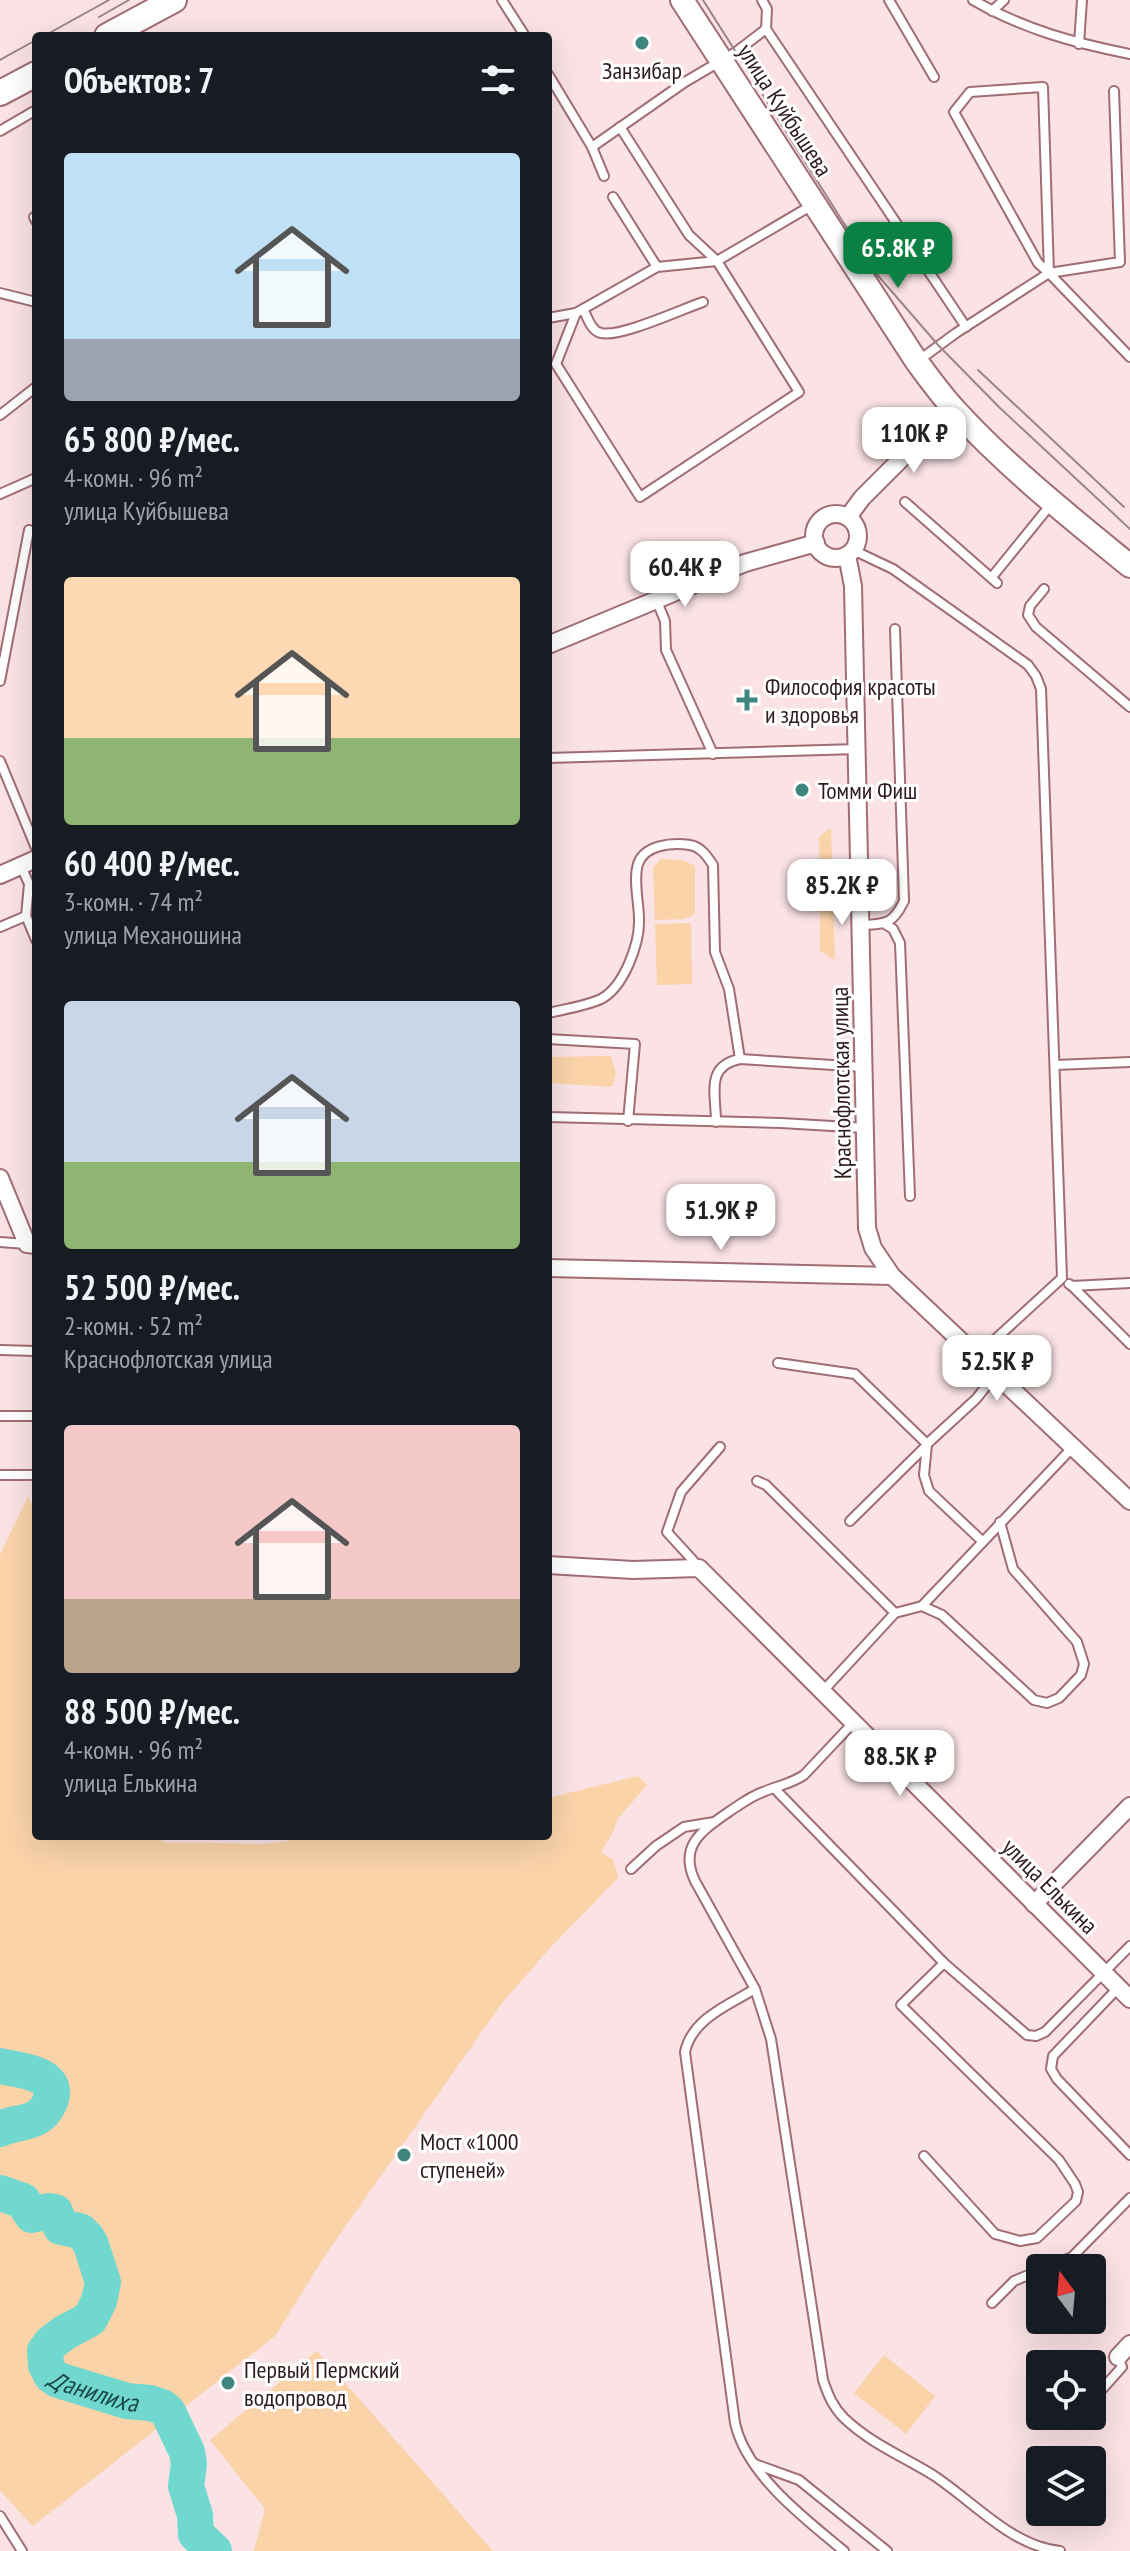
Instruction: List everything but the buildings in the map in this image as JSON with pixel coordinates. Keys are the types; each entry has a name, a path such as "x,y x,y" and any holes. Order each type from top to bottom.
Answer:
{"main road":[{"path":"116,32 174,0"},
{"name":"улица Куйбышева","path":"682,0 917,362 952,408 1052,503 1130,566"},
{"path":"0,93 32,76"}],"street":[{"path":"848,517 862,498 952,408"},
{"path":"833,515 848,517 857,529 858,537 850,553 832,557 819,550 814,536 820,521 833,515"},
{"path":"552,643 745,563 816,543"},
{"name":"Краснофлотская улица","path":"850,553 858,749 867,1228 873,1248 892,1276 1130,1501"},
{"path":"0,875 28,863"},
{"path":"0,1178 32,1244"},
{"path":"552,1268 892,1276"},
{"path":"552,1565 633,1570 699,1568"},
{"name":"улица Елькина","path":"699,1568 1124,1993"},
{"path":"1034,1904 1130,1806"}],"lane":[{"path":"502,0 522,32"},
{"path":"762,0 767,9 766,29 966,327"},
{"path":"889,0 934,77"},
{"path":"973,0 1033,30 1079,44 1130,54"},
{"path":"992,11 1004,0"},
{"path":"1079,44 1082,0"},
{"path":"592,147 766,29"},
{"path":"552,81 592,147 604,176"},
{"path":"1049,273 1043,87 970,92 954,112 1038,263 1130,357"},
{"path":"917,362 1049,273 1120,262 1114,91"},
{"path":"0,131 32,112"},
{"path":"580,311 556,364 640,497 799,392 717,261 689,235 620,127"},
{"path":"613,197 657,267"},
{"path":"552,317 580,311 657,267 717,261 814,203"},
{"path":"0,293 32,301"},
{"path":"580,311 593,329 602,334 618,333 703,302"},
{"path":"0,415 32,390"},
{"path":"0,494 32,480"},
{"path":"905,502 994,580 1052,503"},
{"path":"0,681 29,530"},
{"path":"850,553 893,569 1028,665 1041,689 1062,1278 977,1356"},
{"path":"1044,589 1030,606 1028,615 1036,627 1130,707"},
{"path":"656,599 665,621 666,650 713,754"},
{"path":"862,925 885,924 898,915 904,901 895,629"},
{"path":"552,758 858,749"},
{"path":"0,761 32,838"},
{"path":"552,1012 601,999 612,990 637,946 640,922 637,867 643,853 657,847 692,845 705,852 713,865 715,952 729,989 740,1059"},
{"path":"28,863 26,916 32,930"},
{"path":"0,927 26,916"},
{"path":"885,924 893,929 900,943 910,1196"},
{"path":"552,1039 635,1044 628,1121"},
{"path":"716,1122 715,1077 719,1067 728,1061 740,1059 865,1067"},
{"path":"1055,1065 1130,1062"},
{"path":"552,1117 867,1128"},
{"path":"0,1242 32,1244"},
{"path":"1062,1278 1130,1344"},
{"path":"1072,1286 1130,1283"},
{"path":"0,1350 32,1351"},
{"path":"778,1363 855,1374 927,1444 925,1483 929,1491 982,1541"},
{"path":"850,1521 976,1399 996,1374"},
{"path":"0,1416 32,1416"},
{"path":"699,1568 667,1532 681,1492 720,1447"},
{"path":"822,1692 895,1613 922,1606 1073,1447"},
{"path":"0,1475 32,1475"},
{"path":"757,1481 766,1485 895,1613"},
{"path":"922,1606 942,1615 1034,1700 1047,1703 1059,1698 1081,1675 1084,1664 1077,1642 1013,1569 1000,1522"},
{"path":"853,1723 804,1775 749,1798 715,1822 696,1839 689,1855 689,1865 755,1989 771,2039 813,2319 829,2399 842,2416 869,2439 933,2475 1021,2539 1042,2550 1060,2551"},
{"path":"774,1788 944,1963 1027,2035 1036,2036 1045,2032 1130,1946"},
{"path":"631,1869 656,1846 684,1827 715,1822"},
{"path":"924,2156 995,2234 1020,2241 1037,2238 1076,2201 1078,2192 1075,2184 1059,2160 901,2005 944,1963"},
{"path":"755,1989 698,2026 687,2043 685,2060 735,2423 740,2440 754,2464 796,2510 844,2551"},
{"path":"1124,1993 1053,2056 1051,2069 1130,2155"},
{"path":"1075,2254 1130,2198"},
{"path":"992,2303 1014,2281 1026,2276"},
{"path":"1123,2356 1130,2376"},
{"path":"1106,2381 1123,2356"},
{"path":"754,2464 799,2480 887,2551"},
{"path":"0,2516 22,2551"}],"shaded area":[{"path":"831,828 835,960 820,951 819,837"},
{"path":"661,859 683,860 695,866 695,914 684,919 655,920 653,868"},
{"path":"691,923 692,984 657,985 655,924"},
{"path":"611,1056 616,1074 612,1087 552,1083 552,1057"},
{"path":"28,1496 32,1506 32,1840 263,1844 294,1840 552,1840 552,1797 638,1776 647,1785 617,1820 601,1852 613,1860 618,1876 616,1880 502,2003 326,2254 275,2336 33,2526 0,2491 0,1555"},
{"path":"317,2351 493,2551 254,2551 265,2509 210,2440"},
{"path":"884,2355 935,2396 906,2434 854,2393"}],"waterway":[{"name":"Данилиха","path":"0,2066 35,2074 49,2083 52,2090 49,2105 39,2116 0,2129"},
{"name":"Данилиха","path":"0,2193 23,2201 32,2215 55,2212 61,2227 80,2231 87,2238 103,2282 99,2301 90,2319 51,2343 45,2351 46,2365 58,2380 127,2401 150,2403 168,2412 187,2452 186,2486 195,2515 196,2534 214,2551"}],"tram line":[{"path":"51,32 109,0"},
{"path":"99,17 129,0"},
{"path":"703,0 874,271 939,346 1000,408 1130,529"},
{"path":"0,60 32,42"},
{"path":"978,370 1124,507"}],"place":[{"name":"Занзибар","path":"642,43"},
{"name":"Философия красоты и здоровья","path":"747,700"},
{"name":"Томми Фиш","path":"802,790"},
{"name":"Мост «1000 ступеней»","path":"404,2155"},
{"name":"Первый Пермский водопровод","path":"228,2383"}]}
